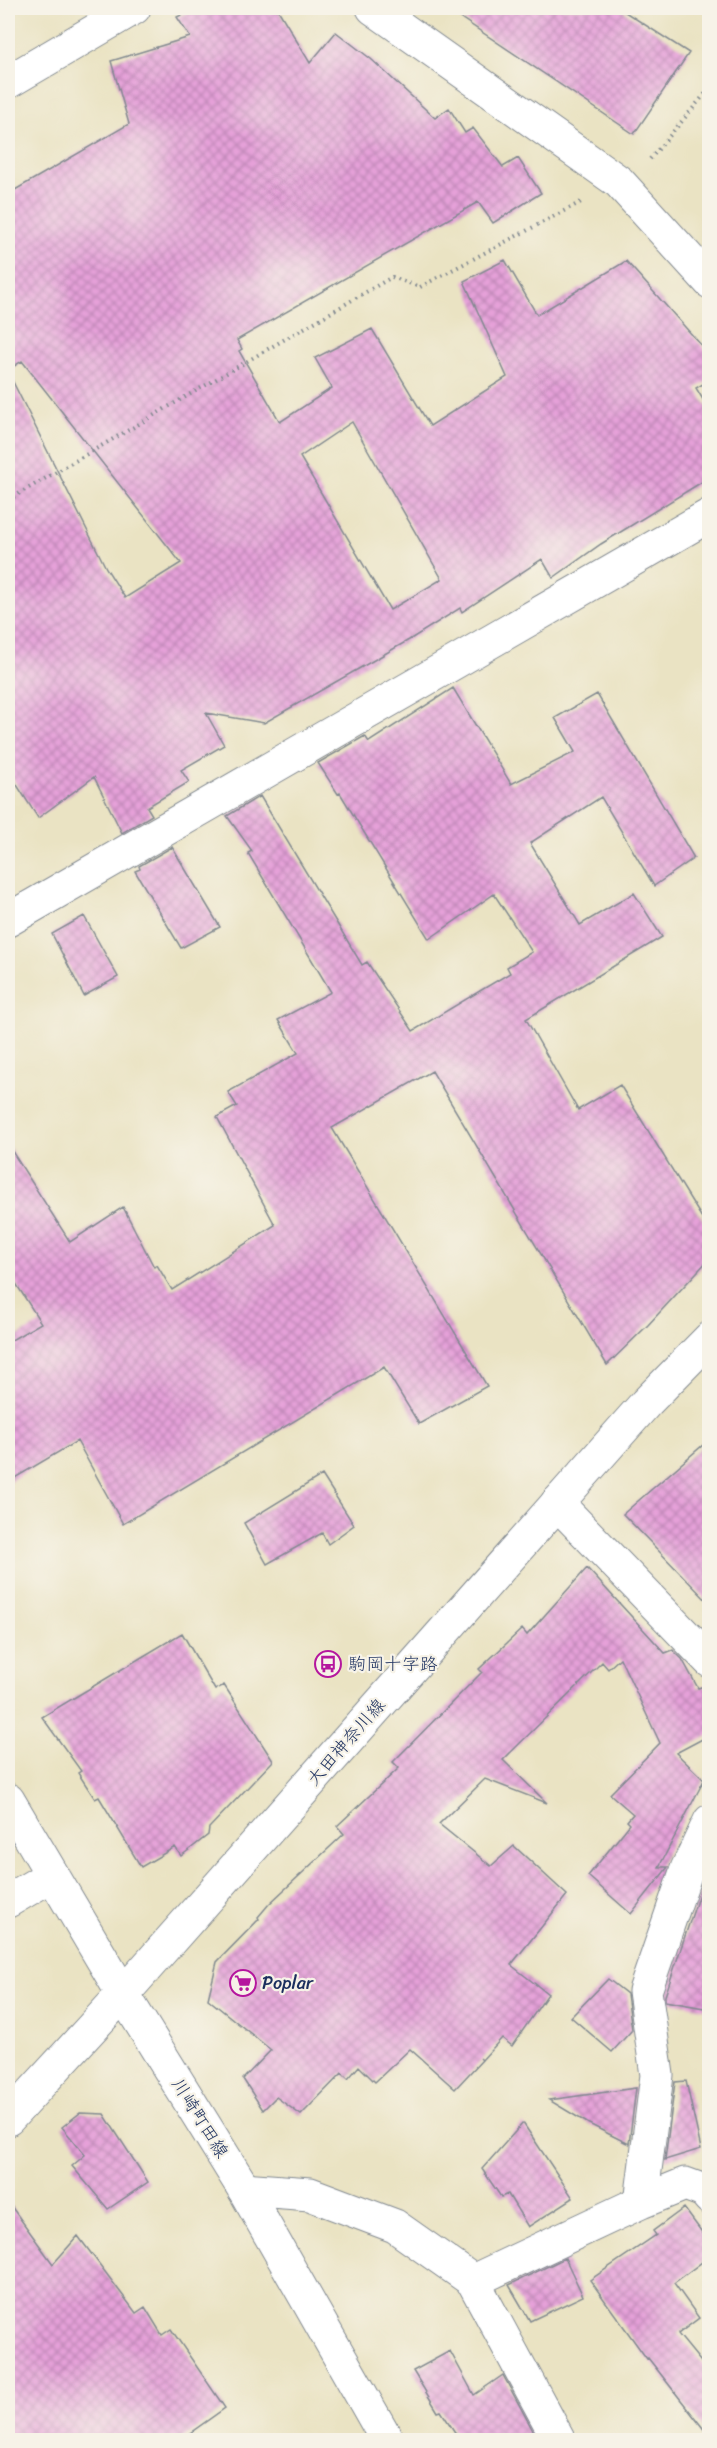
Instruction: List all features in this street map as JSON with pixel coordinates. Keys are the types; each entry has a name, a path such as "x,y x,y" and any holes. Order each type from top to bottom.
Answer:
{"street":[{"path":"8,81 134,8"},
{"path":"373,8 619,182 710,282"},
{"path":"8,920 710,515"},
{"name":"大田神奈川線","path":"8,2119 123,1994 646,1403 710,1338"},
{"path":"557,1503 710,1661"},
{"name":"川崎町田線","path":"8,1800 123,1994 244,2189 387,2440"},
{"path":"641,2202 657,2075 645,1991 687,1869 710,1821"},
{"path":"8,1901 52,1875"},
{"path":"473,2281 641,2202 685,2184 705,2191 710,2198"},
{"path":"244,2189 309,2194 395,2226 473,2281 559,2440"}],"path":[{"path":"8,500 392,277 420,286 619,182 642,168 710,88"}],"building":[{"path":"196,8 277,8 310,63 336,32 371,59 435,118 449,108 465,133 473,128 503,167 518,158 541,193 493,223 478,202 237,340 242,349 239,351 280,422 332,388 315,358 372,329 430,426 507,377 464,281 505,260 537,315 626,261 710,355 710,380 696,388 710,411 710,477 601,544 553,578 542,559 462,612 460,608 264,723 206,713 224,745 181,770 189,782 147,807 152,815 122,833 94,777 38,818 8,771 8,372 106,568 125,598 181,563 22,361 8,370 8,194 129,124 111,61 190,37 177,17","holes":["352,422 442,579 390,610 300,457"]},
{"path":"446,8 619,8 689,53 634,134"},
{"path":"453,688 511,784 575,752 555,718 597,694 694,858 654,886 601,797 530,843 580,925 634,893 662,937 526,1019 578,1110 620,1085 710,1231 710,1258 607,1365 432,1071 332,1128 487,1386 419,1424 384,1367 123,1524 77,1441 8,1482 8,1342 41,1323 8,1271 8,1145 70,1242 123,1207 154,1267 157,1265 172,1290 275,1225 217,1117 237,1106 228,1092 298,1053 278,1020 331,992 248,853 252,851 227,816 260,796 362,965 367,962 413,1031 510,973 507,967 532,952 494,894 429,939 340,793 338,794 318,763 365,736 369,742"},
{"path":"172,847 220,927 181,948 135,871 140,869 139,866"},
{"path":"84,916 118,977 84,996 52,934"},
{"path":"710,1439 710,1604 623,1514"},
{"path":"322,1475 354,1525 328,1544 322,1533 267,1564 244,1523"},
{"path":"587,1568 665,1653 673,1650 682,1659 698,1688 710,1684 710,1735 676,1753 704,1780 659,1867 668,1867 631,1914 588,1876 630,1824 627,1821 633,1814 610,1794 660,1743 620,1658 608,1669 602,1662 503,1760 547,1803 485,1779 439,1824 491,1866 514,1846 567,1895 511,1965 548,1994 512,2046 502,2038 455,2089 410,2049 375,2082 359,2066 348,2079 342,2073 301,2115 276,2097 263,2110 243,2079 271,2050 208,1999 217,1962 259,1919 258,1917 269,1904 344,1834 337,1826 399,1768 393,1762 482,1672 479,1669 522,1629 527,1635"},
{"path":"182,1633 215,1690 224,1685 273,1761 209,1828 208,1835 181,1856 175,1847 141,1867 99,1797 95,1799 78,1773 81,1771 42,1717"},
{"path":"706,1873 710,1873 710,2009 665,2001"},
{"path":"608,1979 627,1994 632,2030 612,2052 571,2017"},
{"path":"686,2081 701,2149 665,2160 675,2082"},
{"path":"636,2088 629,2144 549,2100"},
{"path":"80,2113 104,2114 148,2182 108,2209 72,2166 85,2155 62,2127"},
{"path":"523,2123 573,2198 528,2227 508,2194 501,2197 482,2169"},
{"path":"8,2202 53,2264 78,2236 136,2313 145,2307 162,2335 171,2329 225,2408 180,2440 8,2440"},
{"path":"684,2208 710,2243 710,2256 674,2283 699,2318 678,2334 710,2373 710,2437 647,2359 590,2280 656,2235 653,2231"},
{"path":"565,2258 583,2296 530,2321 509,2285"},
{"path":"450,2351 474,2395 503,2375 538,2440 460,2440 441,2411 438,2412 413,2371"}],"place":[{"name":"駒岡十字路","path":"328,1664"},
{"name":"Poplar","path":"243,1983"}]}
